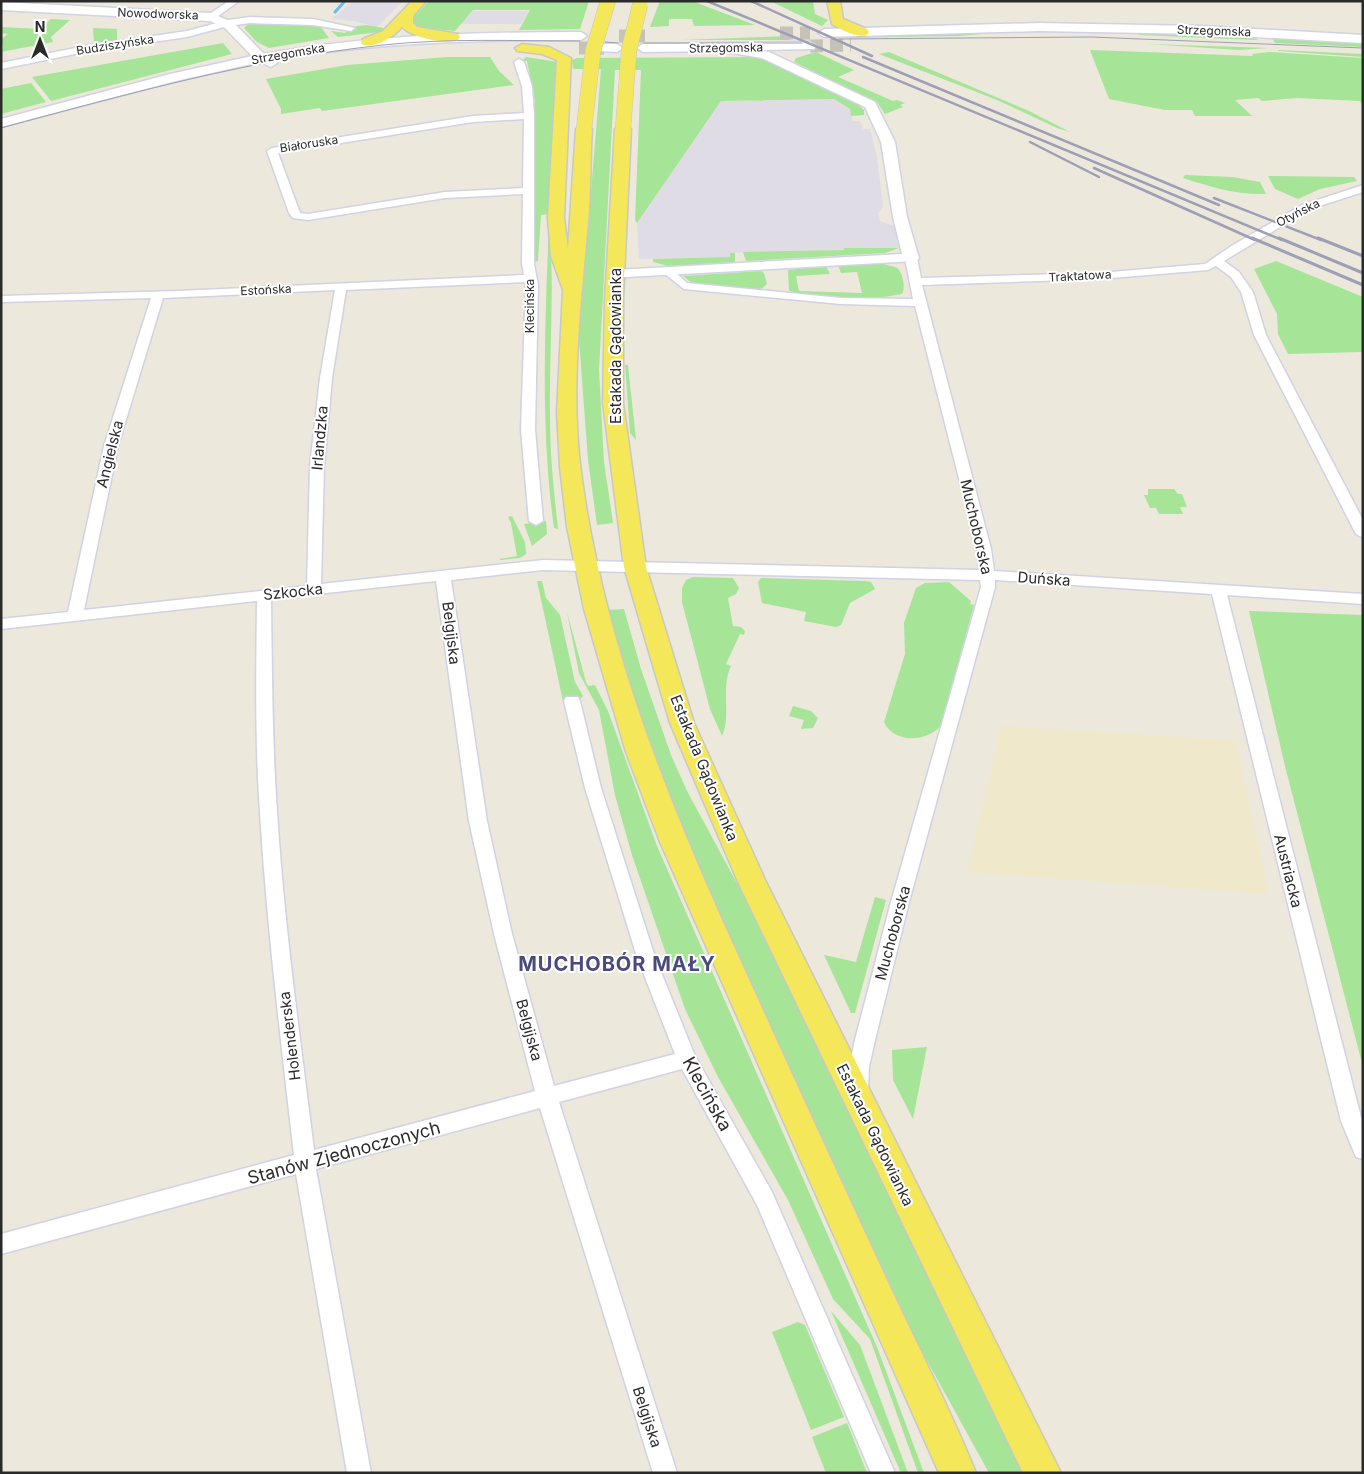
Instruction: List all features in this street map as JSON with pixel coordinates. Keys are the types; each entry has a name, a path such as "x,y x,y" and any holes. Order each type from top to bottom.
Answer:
{"main road":[{"name":"Estakada Gądowianka","path":"642,1 633,24 627,58 615,275 613,403 635,567 682,722 752,882 858,1101 1043,1473"},
{"path":"833,1 837,21 848,28 862,32"},
{"path":"606,2 593,50 584,129 580,219 571,294 567,412 570,467 586,566 613,671 639,752 673,842 783,1090 958,1473"},
{"name":"Nowodworska","path":"1,6 211,17 228,23 260,58"},
{"path":"414,8 406,24 415,31 453,37"},
{"path":"368,42 388,34 414,8"},
{"path":"816,33 837,21"},
{"name":"Strzegomska","path":"816,33 1000,28 1202,30 1363,39"},
{"name":"Strzegomska","path":"851,44 1065,29"},
{"name":"Strzegomska","path":"780,34 644,42 725,49 804,46 785,54 784,63"},
{"name":"Strzegomska","path":"1,123 179,74 304,50 368,42 453,37 580,42 520,55 450,48 334,60"},
{"name":"Nowodworska","path":"246,42 271,50 304,50"},
{"name":"Muchoborska","path":"725,49 758,52 863,100 873,109 888,142 898,209 911,258"},
{"path":"520,55 544,50 564,58 556,218 560,256 571,294"},
{"name":"Strzegomska","path":"1,137 194,86 299,65 271,63 260,58"},
{"path":"615,275 911,258"}],"street":[{"path":"211,17 235,1"},
{"name":"Budziszyńska","path":"1,66 85,49 187,34 228,23 261,19 313,22 351,28"},
{"path":"330,30 342,27"},
{"name":"Klecińska","path":"520,55 527,86 529,116 528,264 532,290 528,430 536,521"},
{"name":"Białoruska","path":"528,191 445,194 308,217 297,216 290,205 272,151 473,119 529,116"},
{"name":"Otyńska","path":"1236,247 1306,207 1363,188"},
{"name":"Traktatowa","path":"916,282 1112,275 1208,267 1236,247"},
{"name":"Muchoborska","path":"858,1101 859,1067 865,1040 932,787 985,606 988,575 984,550 920,303 911,258"},
{"path":"1217,262 1230,267 1239,278 1255,308 1260,335 1363,534"},
{"path":"669,272 684,286 841,301 920,303"},
{"name":"Estońska","path":"1,299 530,278"},
{"name":"Irlandzka","path":"314,590 318,456 326,378 341,287"},
{"name":"Angielska","path":"75,616 111,446 130,378 158,294"},
{"name":"Szkocka","path":"1,624 543,565 635,567"},
{"name":"Duńska","path":"635,567 988,575 1363,599"},
{"name":"Belgijska","path":"443,576 463,734 485,856 548,1098 665,1473"},
{"name":"Austriacka","path":"1218,591 1351,1121 1363,1150"},
{"name":"Holenderska","path":"264,596 264,716 270,852 281,967 305,1164 359,1473"},
{"name":"Klecińska","path":"572,700 593,788 634,920 646,957 687,1059 765,1199 883,1473"},
{"name":"Stanów Zjednoczonych","path":"1,1244 305,1164 687,1059"}],"shaded area":[{"path":"353,1 403,1 377,27 354,21 332,19"},
{"path":"473,11 529,11 521,24 461,24"},
{"path":"834,99 850,109 852,121 860,121 863,129 870,129 877,157 883,206 878,214 880,221 894,226 899,248 731,253 731,257 639,259 637,223 721,101"},
{"path":"1001,726 1235,740 1269,894 967,872"}],"green space":[{"path":"429,1 589,1 580,29 519,30 530,10 473,10 455,31 414,27 411,20"},
{"path":"660,1 692,1 755,25 694,26 692,19 669,19 669,26 650,27"},
{"path":"770,1 813,1 815,14 828,20 822,26"},
{"path":"51,19 70,20 51,37 53,42 1,52 3,48 1,39 8,34 1,33 1,27 40,29"},
{"path":"249,23 313,25 321,27 329,38 269,48 257,42 244,28"},
{"path":"367,25 384,28 379,32 338,37 331,31 345,33 357,26"},
{"path":"93,28 117,29 117,41 94,44"},
{"path":"1003,32 960,36 836,38 834,35"},
{"path":"1143,33 1251,35 1258,40 1138,35"},
{"path":"1257,35 1363,43 1363,47 1275,43 1273,39 1261,38"},
{"path":"790,36 790,40 683,40"},
{"path":"223,43 232,54 51,101 32,77"},
{"path":"1147,44 1269,48 1239,50"},
{"path":"1090,50 1253,56 1252,54 1270,52 1363,58 1363,107 1360,101 1297,98 1262,101 1258,98 1235,100 1252,116 1195,116 1192,110 1165,110 1109,99"},
{"path":"1278,51 1363,54 1363,57"},
{"path":"816,52 854,70 838,77 893,101 897,100 905,103 900,105 903,107 885,114 877,102 794,62 796,58"},
{"path":"889,52 1029,111 1070,132 1057,128 997,100 879,54"},
{"path":"447,57 490,57 499,71 514,85 322,111 320,108 281,114 281,109 266,79 347,65"},
{"path":"526,57 558,62 549,214 541,215 538,261 535,262 535,101 527,61 522,61"},
{"path":"763,57 855,102 864,110 864,115 851,116 850,109 834,99 721,101 637,223 635,220 641,70 615,70 599,370 604,462 613,523 597,525 588,460 579,339 601,69 573,69 572,60 577,58"},
{"path":"31,83 46,102 1,114 1,89"},
{"path":"1185,175 1232,177 1260,182 1266,194 1224,190 1183,178"},
{"path":"1268,176 1354,177 1357,181 1320,189 1298,199 1275,189"},
{"path":"549,222 552,295 550,431 558,529 554,528 545,414 545,337"},
{"path":"844,248 899,248 885,253 746,261 743,252 844,250"},
{"path":"730,253 735,253 735,262 668,266 653,262 653,259 730,257"},
{"path":"1276,261 1363,297 1363,352 1288,354 1278,334 1277,314 1254,269"},
{"path":"882,263 899,270 904,285 902,294 884,297 884,299 849,299 806,296 789,290 788,270 826,266 830,274 796,276 799,291 862,293 857,272 841,273 838,265"},
{"path":"761,271 764,273 767,284 760,290 693,284 683,276"},
{"path":"625,365 628,365 636,440 630,433"},
{"path":"1148,489 1174,489 1178,494 1182,494 1187,507 1180,507 1183,514 1159,514 1156,508 1150,508 1144,495 1148,495"},
{"path":"512,516 525,542 526,554 520,558 501,560 499,559 517,556 511,523 508,517"},
{"path":"546,521 547,534 532,546 524,524"},
{"path":"693,577 733,578 739,588 736,594 728,598 733,626 741,627 745,631 744,635 740,634 726,664 731,666 726,684 726,719 722,736 710,709 682,602 682,588 686,580"},
{"path":"761,578 864,581 871,582 875,589 850,603 841,625 836,627 804,621 806,612 762,603 758,582"},
{"path":"537,581 542,581 546,598 560,615 575,682 583,696 581,698 563,701"},
{"path":"949,582 971,601 970,604 974,605 941,726 935,731 919,738 902,737 889,729 884,722 905,654 904,623 916,588 925,583"},
{"path":"624,609 641,669 671,755 687,791 746,900 1023,1473 989,1473 920,1348 735,952 658,776 606,610"},
{"path":"1249,611 1363,615 1363,1067 1285,766"},
{"path":"567,612 586,682 588,686 595,685 608,711 657,846 877,1347 924,1473 918,1473 870,1339 833,1299 788,1200 718,1077 685,1009 632,855 615,795 599,710 579,673"},
{"path":"793,706 811,711 818,718 813,728 801,729 804,720 789,716"},
{"path":"875,897 886,900 855,1013 851,1013 824,955 856,962"},
{"path":"927,1047 913,1119 893,1080 892,1050"},
{"path":"831,1311 860,1345 908,1473 901,1473"},
{"path":"798,1322 805,1325 844,1417 811,1430 772,1332"},
{"path":"847,1423 867,1473 826,1473 812,1437"}],"waterway":[{"path":"335,12 345,1"}],"tunnel":[{"path":"780,33 810,33"},
{"path":"619,36 645,36"},
{"path":"810,46 851,45"},
{"path":"579,48 604,48"}],"tram line":[{"path":"839,39 1091,37 1363,48"},
{"path":"1,128 190,79 238,68 334,51 432,41 580,41"},
{"path":"605,42 618,43"},
{"path":"644,43 802,43"}],"railway":[{"path":"707,1 1282,240"},
{"path":"751,1 872,56"},
{"path":"863,57 1219,205"},
{"path":"1030,142 1099,177"},
{"path":"1094,168 1255,240"},
{"path":"1214,198 1321,240"},
{"path":"1252,238 1363,285"},
{"path":"1279,238 1363,273"},
{"path":"1318,238 1363,256"}],"district":[{"name":"MUCHOBÓR MAŁY","path":"617,964"}]}
